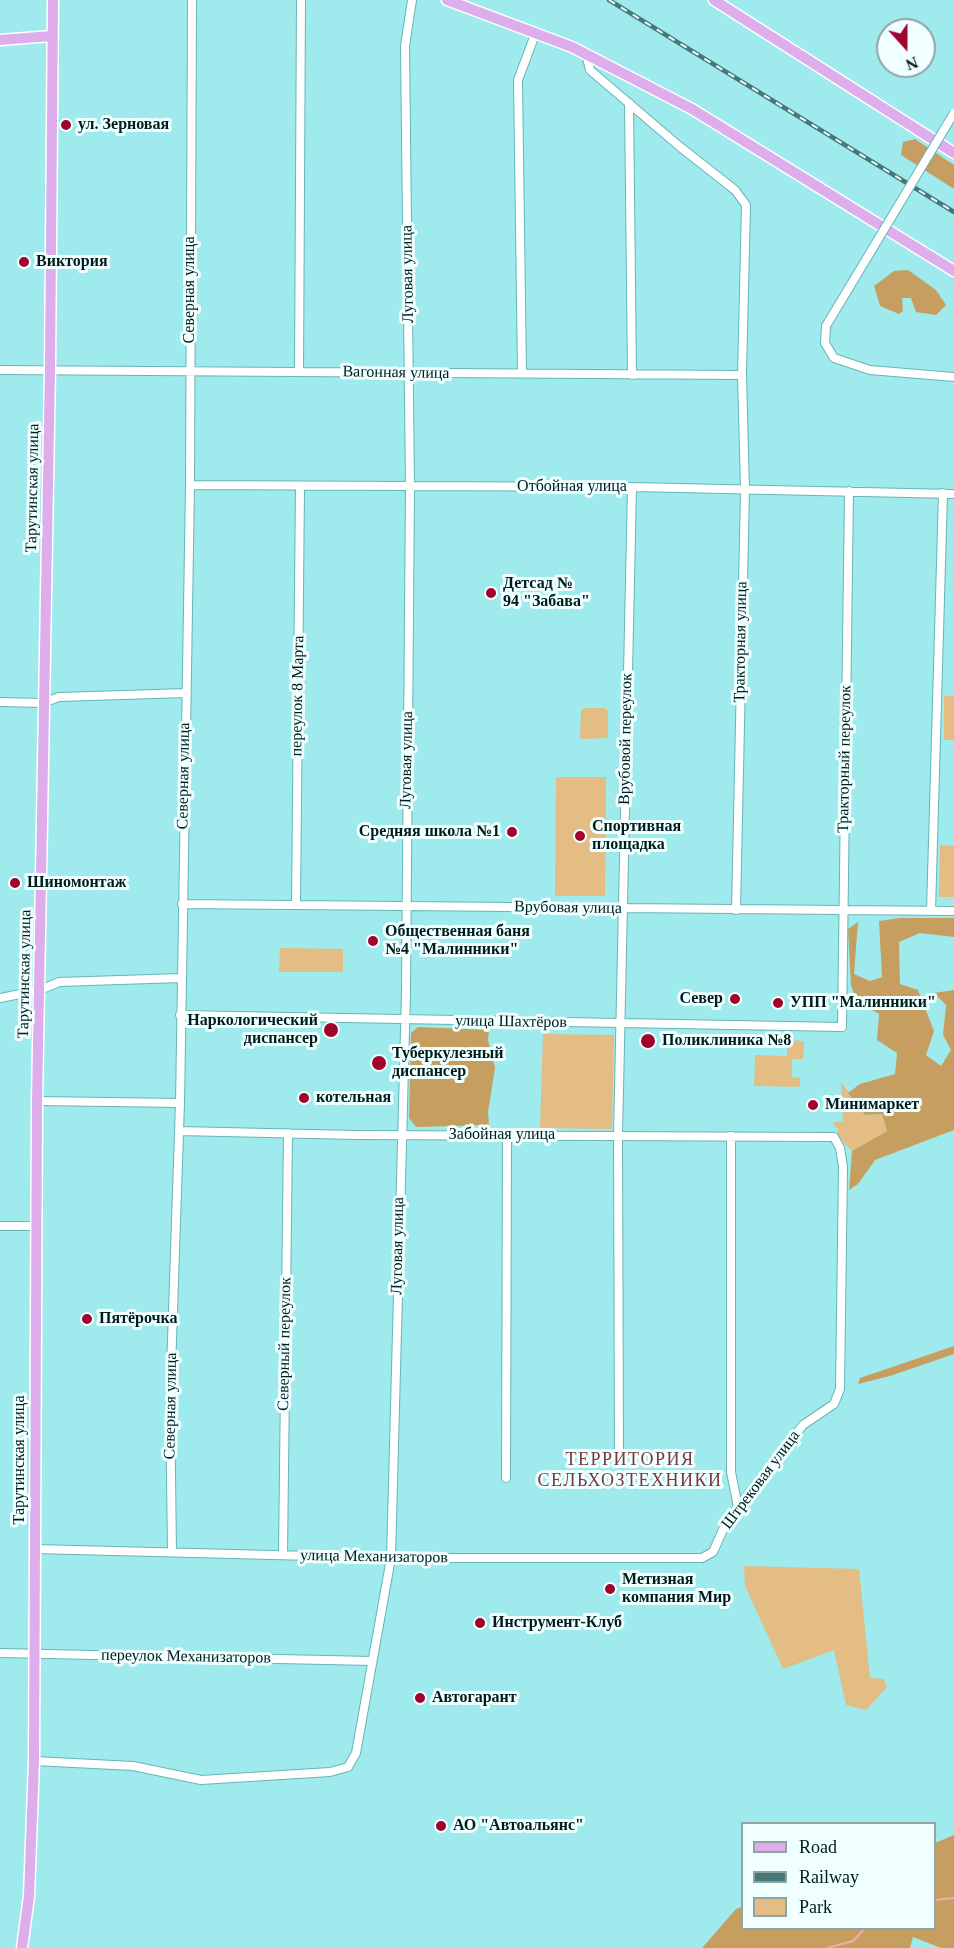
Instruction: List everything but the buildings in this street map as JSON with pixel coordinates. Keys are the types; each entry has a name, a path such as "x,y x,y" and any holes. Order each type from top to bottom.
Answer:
{"main road":[{"name":"Тарутинская улица","path":"22,1948 29,1896 34,1761 37,1101 50,370 53,0"},
{"path":"447,0 536,32 586,54 692,109 954,272"},
{"path":"714,0 954,153"},
{"path":"0,39 51,36"}],"street":[{"name":"Северная улица","path":"172,1552 170,1399 180,1103 190,485 192,0"},
{"path":"299,372 301,0"},
{"name":"Луговая улица","path":"34,1761 133,1766 201,1780 330,1772 348,1767 356,1753 391,1558 400,1134 405,1020 410,486 405,46 412,0"},
{"path":"522,374 518,80 536,32"},
{"path":"586,54 590,70 629,103 632,375"},
{"name":"Тракторная улица","path":"629,103 735,190 746,205 742,375 745,490 736,910"},
{"path":"954,113 826,326 825,343 834,358 870,370 954,377"},
{"name":"Вагонная улица","path":"0,370 742,375"},
{"name":"Отбойная улица","path":"190,485 632,487 954,494"},
{"name":"переулок 8 Марта","path":"296,905 300,486"},
{"name":"Врубовой переулок","path":"618,1461 618,1136 632,487"},
{"name":"Тракторный переулок","path":"842,1027 849,491"},
{"path":"931,911 943,493"},
{"path":"0,702 43,703 59,697 186,693"},
{"name":"Врубовая улица","path":"182,904 954,911"},
{"path":"0,998 40,990 59,982 181,978"},
{"name":"улица Шахтёров","path":"180,1015 842,1027"},
{"path":"37,1101 180,1103"},
{"name":"Забойная улица","path":"179,1131 618,1136 826,1135 834,1137 840,1148 843,1167 840,1389"},
{"name":"Северный переулок","path":"283,1554 288,1133"},
{"path":"506,1478 507,1134"},
{"path":"731,1136 731,1472 738,1507"},
{"path":"0,1226 37,1226"},
{"name":"Штрековая улица","path":"713,1552 727,1521 803,1425 834,1404 840,1389"},
{"name":"улица Механизаторов","path":"35,1549 391,1558 702,1558 713,1552"},
{"name":"переулок Механизаторов","path":"0,1653 372,1661"}],"green space":[{"path":"944,696 954,696 954,740 944,740"},
{"path":"584,708 605,708 608,711 608,738 583,739 580,737 581,711"},
{"name":"Спортивная площадка","path":"556,777 606,777 605,896 555,896"},
{"path":"940,845 954,846 954,897 939,897"},
{"path":"280,948 343,949 343,972 279,972"},
{"path":"543,1034 614,1035 612,1129 540,1128"},
{"path":"787,1040 804,1041 803,1059 792,1059 792,1077 800,1078 800,1087 754,1086 755,1055 787,1056"},
{"path":"841,1082 865,1115 882,1114 887,1131 852,1151 837,1136 838,1129 832,1123 843,1121"},
{"path":"744,1566 859,1569 870,1678 884,1679 887,1687 866,1710 846,1705 834,1650 783,1669 745,1586"}],"shaded area":[{"path":"915,139 954,165 954,189 901,155 903,142"},
{"path":"908,270 936,290 946,305 936,315 916,312 911,298 902,298 903,311 899,314 880,306 874,286 894,271"},
{"path":"900,918 954,918 954,937 920,933 899,942 900,984 918,990 934,1031 926,1055 941,1066 951,1050 943,1035 946,1005 934,993 954,990 954,1130 875,1160 858,1184 849,1190 852,1151 887,1131 882,1114 865,1115 848,1093 860,1084 895,1074 897,1053 877,1040 879,1014 856,1000 851,985 848,929 858,922 854,974 870,981 882,977 879,921"},
{"path":"418,1027 489,1030 488,1040 495,1068 488,1112 489,1125 416,1127 409,1118 411,1033"},
{"path":"954,1346 954,1354 890,1376 858,1384 860,1378"},
{"path":"954,1835 954,1948 941,1948 913,1937 910,1948 702,1948 736,1909 741,1907 741,1930 936,1930 936,1843"}],"waterway":[{"path":"936,1900 954,1898"},
{"path":"827,1948 853,1941 863,1930"}],"railway":[{"path":"609,0 954,212"}],"place":[{"name":"ул. Зерновая","path":"66,125"},
{"name":"Виктория","path":"24,262"},
{"name":"Детсад № 94 \"Забава\"","path":"491,593"},
{"name":"Средняя школа №1","path":"512,832"},
{"name":"Спортивная площадка","path":"580,836"},
{"name":"Шиномонтаж","path":"15,883"},
{"name":"Общественная баня №4 \"Малинники\"","path":"373,941"},
{"name":"Север","path":"735,999"},
{"name":"УПП \"Малинники\"","path":"778,1003"},
{"name":"Наркологический диспансер","path":"331,1030"},
{"name":"Поликлиника №8","path":"648,1041"},
{"name":"Туберкулезный диспансер","path":"379,1063"},
{"name":"котельная","path":"304,1098"},
{"name":"Минимаркет","path":"813,1105"},
{"name":"Пятёрочка","path":"87,1319"},
{"name":"Метизная компания Мир","path":"610,1589"},
{"name":"Инструмент-Клуб","path":"480,1623"},
{"name":"Автогарант","path":"420,1698"},
{"name":"АО \"Автоальянс\"","path":"441,1826"}],"district":[{"name":"ТЕРРИТОРИЯ СЕЛЬХОЗТЕХНИКИ","path":"630,1470"}]}
